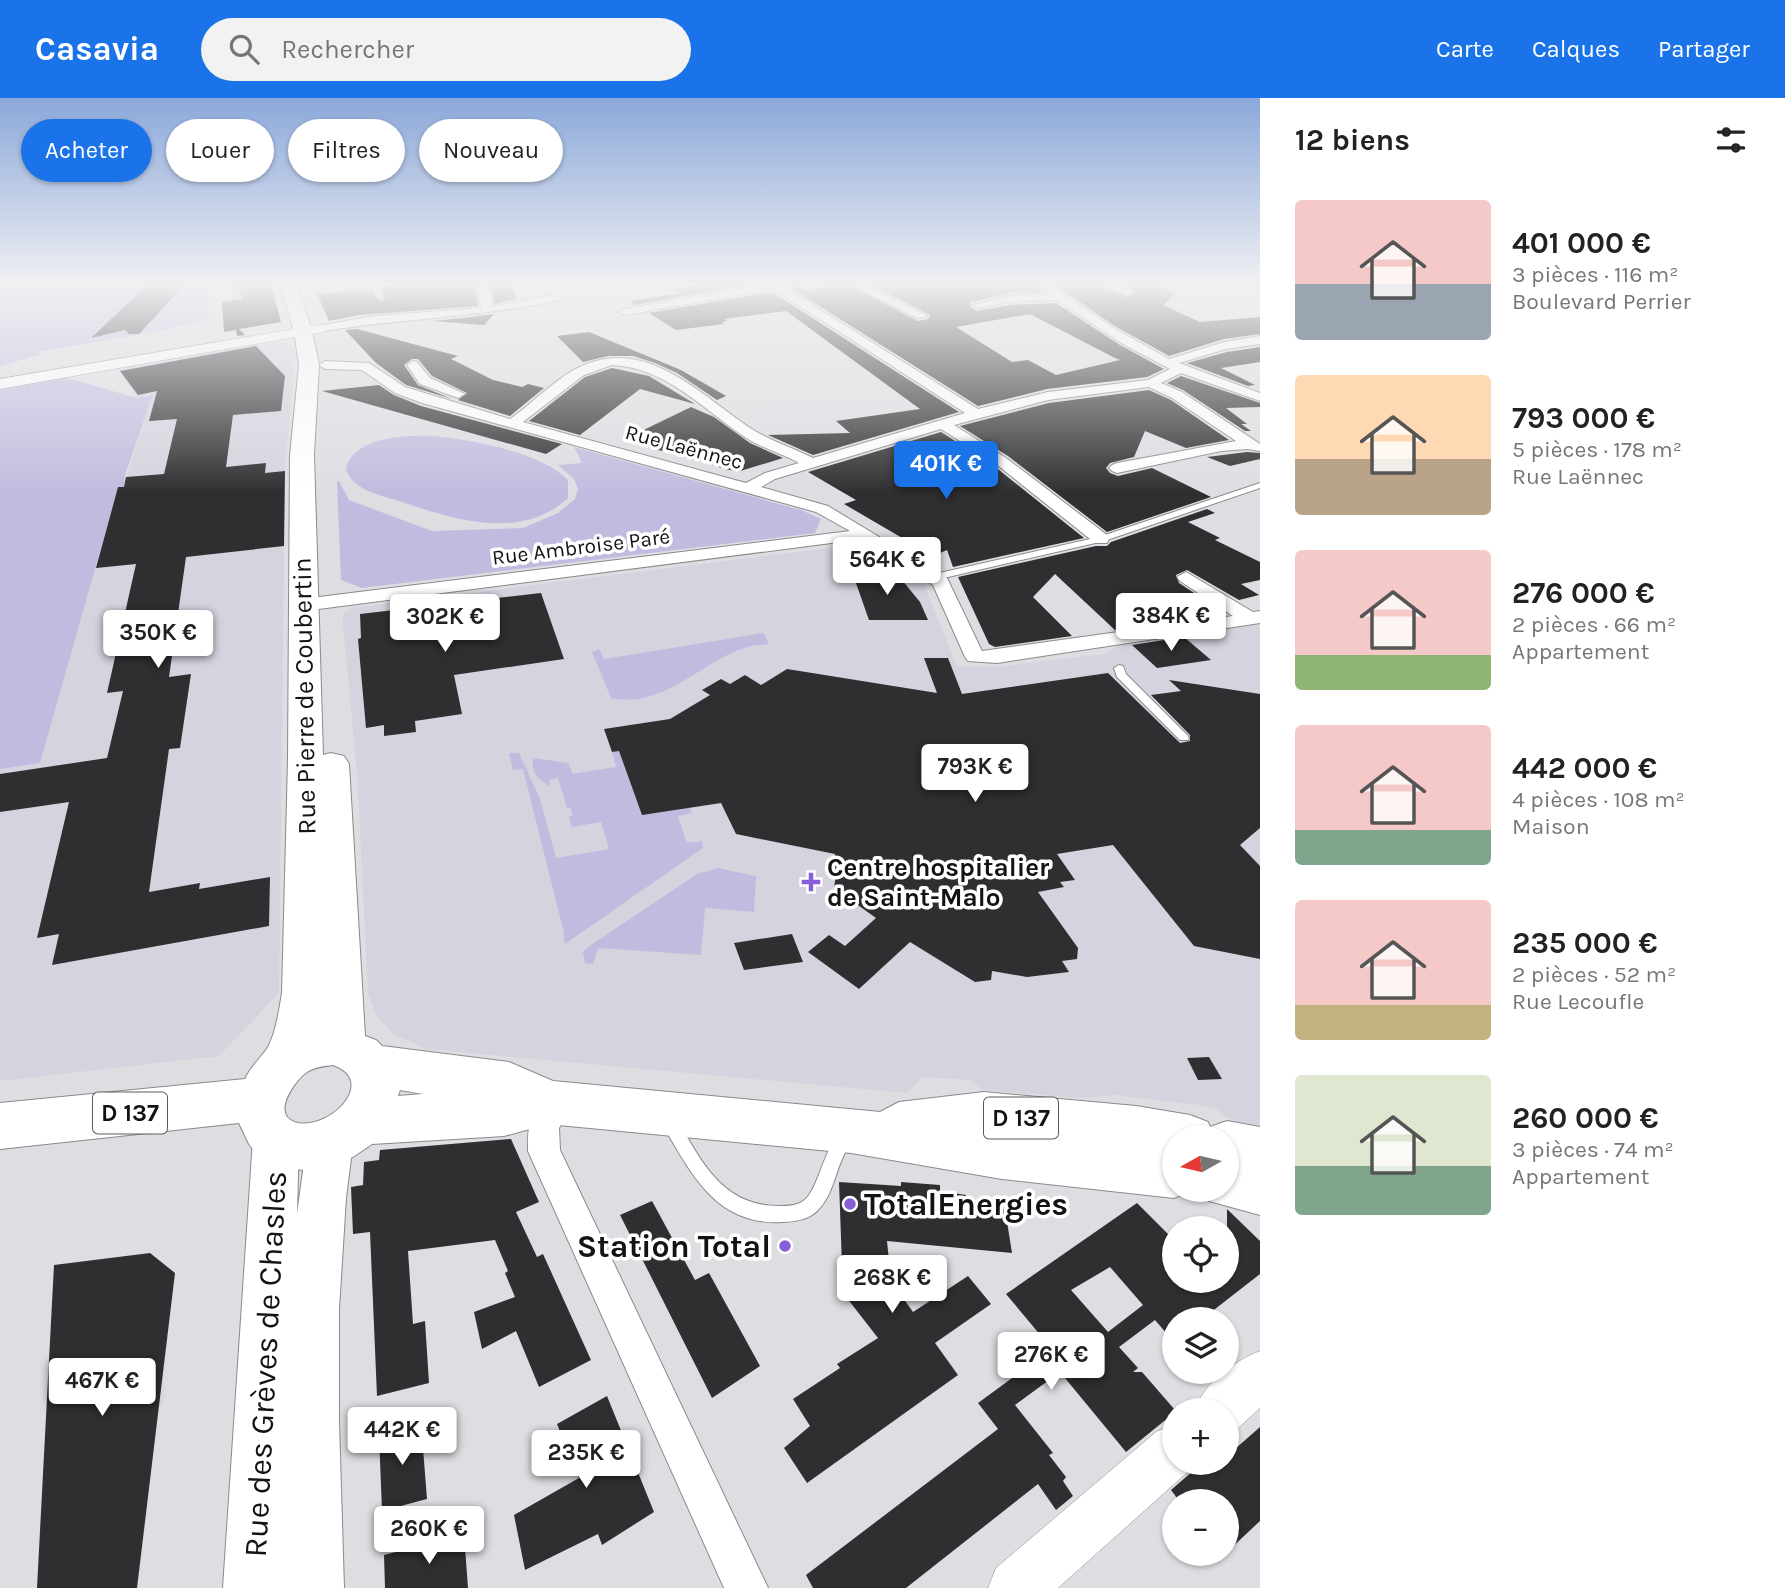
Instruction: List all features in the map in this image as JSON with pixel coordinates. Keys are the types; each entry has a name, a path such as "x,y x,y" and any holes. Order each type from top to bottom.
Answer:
{"main road":[{"name":"Rue Pierre de Coubertin","path":"310,354 302,455 339,1007 342,1036 359,1056"},
{"name":"Rue Pierre de Coubertin","path":"287,1060 301,1014 304,993 306,760 325,354"},
{"path":"317,1047 359,1056 376,1078 376,1093 371,1108 345,1133 310,1147 292,1146 268,1119 266,1085 287,1060 317,1047"},
{"name":"D 137","path":"359,1056 426,1074 509,1083 553,1102 851,1130 1002,1155 1162,1149"},
{"name":"D 137","path":"345,1133 416,1117 504,1114 553,1102"},
{"name":"D 137","path":"851,1130 984,1114 1162,1147"},
{"path":"965,1117 1002,1155"},
{"name":"D 137","path":"6,1123 268,1119"},
{"name":"Rue des Grèves de Chasles","path":"254,1588 268,1119"},
{"name":"Rue des Grèves de Chasles","path":"313,1588 309,1399 322,1191 345,1133"},
{"path":"1239,1147 1260,1151"},
{"path":"1239,1185 1260,1189"}],"street":[{"path":"0,384 175,354"},
{"path":"884,354 976,414"},
{"path":"1152,354 1174,365 1260,397"},
{"path":"750,487 770,476 976,414 1048,396 1154,381 1174,365 1204,354"},
{"path":"513,423 564,384 592,367 618,360 632,361 689,389 764,442 812,464"},
{"name":"Rue Laënnec","path":"325,365 365,366 400,390 414,396 822,509 935,577 945,588 975,657 997,657 1255,617"},
{"path":"413,365 425,381 438,387 528,414"},
{"path":"1154,381 1255,447"},
{"path":"942,424 1001,461 1101,539"},
{"path":"1117,468 1221,447 1255,447"},
{"name":"Rue Ambroise Paré","path":"314,603 865,533"},
{"path":"1186,578 1255,617"},
{"path":"553,1102 543,1125 544,1151 746,1588"},
{"path":"1234,1398 1260,1376"},
{"path":"1016,1588 1162,1460"}],"lane":[{"path":"935,577 1101,539 1260,485"},
{"path":"1119,668 1121,675 1184,738"},
{"path":"664,1112 715,1192 730,1203 754,1212 779,1215 806,1211 816,1200 834,1154 851,1130"}],"shaded area":[{"path":"0,354 39,354 39,355 0,366"},
{"path":"194,354 295,354 285,471 279,993 219,1056 0,1081 0,769 40,762 118,487 126,477 153,396 137,398 117,367"},
{"path":"64,377 137,398 153,395 125,475 124,487 118,488 40,763 0,769 0,390"},
{"path":"434,436 486,444 541,462 568,480 568,498 549,512 529,520 486,523 463,520 375,494 354,482 346,469 351,458 370,444 396,437"},
{"path":"574,447 801,510 821,519 815,533 362,588 341,580 337,482 339,481 349,500 432,531 523,528 558,513 575,499 578,489 574,479 558,465 582,463"},
{"name":"Centre hospitalier de Saint-Malo","path":"844,546 878,554 924,584 957,667 995,667 1105,654 1127,640 1260,622 1260,1127 1240,1123 1216,1108 1199,1105 1116,1095 1080,1098 984,1090 970,1080 923,1077 907,1093 426,1049 393,1034 375,1014 368,992 357,772 342,615 351,608"},
{"path":"764,633 769,644 747,647 665,691 630,700 611,698 592,652 599,649 604,659"},
{"path":"619,751 690,808 692,813 678,816 687,843 702,841 703,848 565,944 523,769 513,770 509,753 519,753 540,799 556,858 609,849 601,822 572,827 569,817 573,815 570,808 567,808 558,778 549,780 550,786 542,781 534,772 533,758 568,763 573,774 616,767 612,752"},
{"path":"718,868 756,876 754,912 705,908 701,955 598,948 593,964 585,963 583,952 588,947 697,874"}],"building":[{"path":"215,354 263,354 285,376 281,411 233,415 226,467 266,463 265,473 285,471 284,546 186,557 169,677 191,674 180,748 169,749 149,892 200,883 199,889 270,877 269,926 52,965 59,934 37,938 69,802 0,812 0,774 107,758 123,691 107,693 136,564 96,568 118,487 124,487 126,477 164,474 177,419 149,421 157,391 138,395 120,371"},
{"path":"367,354 449,354 458,356 451,359 493,380 522,387 528,384 544,388 510,416 458,400 467,393 432,376 418,359 412,359 404,365 418,385 452,399 406,385"},
{"path":"575,354 641,354 681,370 726,396 717,400 677,373 633,356 608,356 583,362"},
{"path":"844,354 868,354 959,412 813,455 768,435 850,433 836,421 920,409"},
{"path":"895,354 998,354 1012,362 1028,360 1056,375 1120,360 1107,354 1136,354 1164,369 1147,377 1047,389 978,406"},
{"path":"1221,354 1260,354 1260,362 1221,368 1255,385 1248,386 1187,363"},
{"path":"612,368 649,376 695,404 640,389 580,435 529,421 585,377"},
{"path":"1181,376 1260,403 1260,407 1226,408 1247,424 1241,424 1251,431 1245,431 1183,390 1167,383"},
{"path":"379,385 394,395 421,406 562,444 546,454 322,391"},
{"path":"1149,390 1171,400 1229,440 1186,448 1145,431 1134,457 1110,463 1106,468 1110,473 1118,476 1152,468 1211,497 1107,532 1008,456 960,426 1049,403"},
{"path":"691,407 714,417 750,443 783,458 737,472 623,440"},
{"path":"941,432 994,466 1084,538 953,567 947,550 933,556 844,504 856,500 808,472"},
{"path":"1260,453 1260,459 1230,466 1207,457"},
{"path":"1207,509 1215,513 1188,522 1220,538 1215,540 1260,562 1260,580 1241,584 1259,595 1239,600 1187,570 1176,575 1179,583 1214,606 1196,611 1205,617 1115,630 1055,574 1033,597 1072,636 995,647 989,644 958,577 1096,546 1107,546 1111,542"},
{"path":"871,567 879,577 897,574 920,602 928,620 869,620 851,569"},
{"path":"541,593 564,659 454,675 462,714 415,721 416,732 384,736 384,725 366,728 358,639 361,638 360,614"},
{"path":"1184,637 1211,660 1157,668 1132,645"},
{"path":"924,658 948,658 962,694 1108,673 1180,743 1190,741 1190,735 1151,695 1181,691 1169,680 1260,694 1260,828 1240,845 1260,866 1260,959 1194,946 1113,845 1057,854 1075,880 1060,882 1064,887 1038,892 1078,948 1077,959 1062,961 1069,972 1027,977 992,971 991,980 975,982 910,942 859,989 808,952 829,935 845,946 876,918 834,888 836,875 832,874 835,854 736,834 721,803 642,815 619,751 612,752 604,729 670,719 710,695 702,690 721,679 730,684 745,675 761,685 787,669 937,693"},
{"path":"792,934 803,962 744,970 734,943"},
{"path":"1209,1057 1222,1079 1198,1080 1187,1058"},
{"path":"511,1139 539,1202 516,1212 537,1257 543,1254 591,1360 539,1387 516,1331 482,1349 474,1312 515,1297 495,1240 408,1251 413,1324 425,1321 429,1383 377,1396 370,1232 353,1234 351,1187 363,1185 364,1162 379,1160 380,1150"},
{"path":"839,1182 901,1186 901,1182 940,1185 940,1191 966,1195 968,1205 1005,1209 1012,1253 887,1241 891,1281 913,1312 968,1276 991,1304 935,1343 958,1375 807,1483 784,1448 810,1426 793,1399 840,1368 837,1364 878,1338 843,1293"},
{"path":"652,1201 695,1280 709,1273 760,1366 712,1398 620,1215"},
{"path":"1137,1203 1162,1228 1162,1293 1236,1293 1218,1307 1162,1307 1162,1328 1155,1320 1119,1347 1138,1368 1133,1372 1142,1372 1165,1398 1162,1398 1162,1423 1126,1452 1060,1372 1015,1405 1053,1453 1049,1455 1066,1477 1063,1481 1073,1496 1056,1510 1038,1484 906,1588 813,1588 806,1575 998,1429 978,1403 1052,1349 1006,1294","holes":["1110,1267 1143,1305 1108,1332 1071,1290"]},
{"path":"1239,1221 1260,1241 1260,1274 1239,1290"},
{"path":"150,1253 175,1273 137,1588 37,1588 54,1265"},
{"path":"607,1396 654,1512 602,1545 598,1534 525,1570 514,1515 579,1478 557,1424"},
{"path":"421,1423 427,1499 382,1511 379,1435"},
{"path":"1260,1427 1260,1521 1239,1541 1239,1489 1172,1489 1188,1475 1239,1475 1239,1445"},
{"path":"464,1534 468,1588 385,1588 384,1555"}],"place":[{"name":"Centre hospitalier de Saint-Malo","path":"811,882"},
{"name":"TotalEnergies","path":"850,1204"},
{"name":"Station Total","path":"785,1246"}]}
